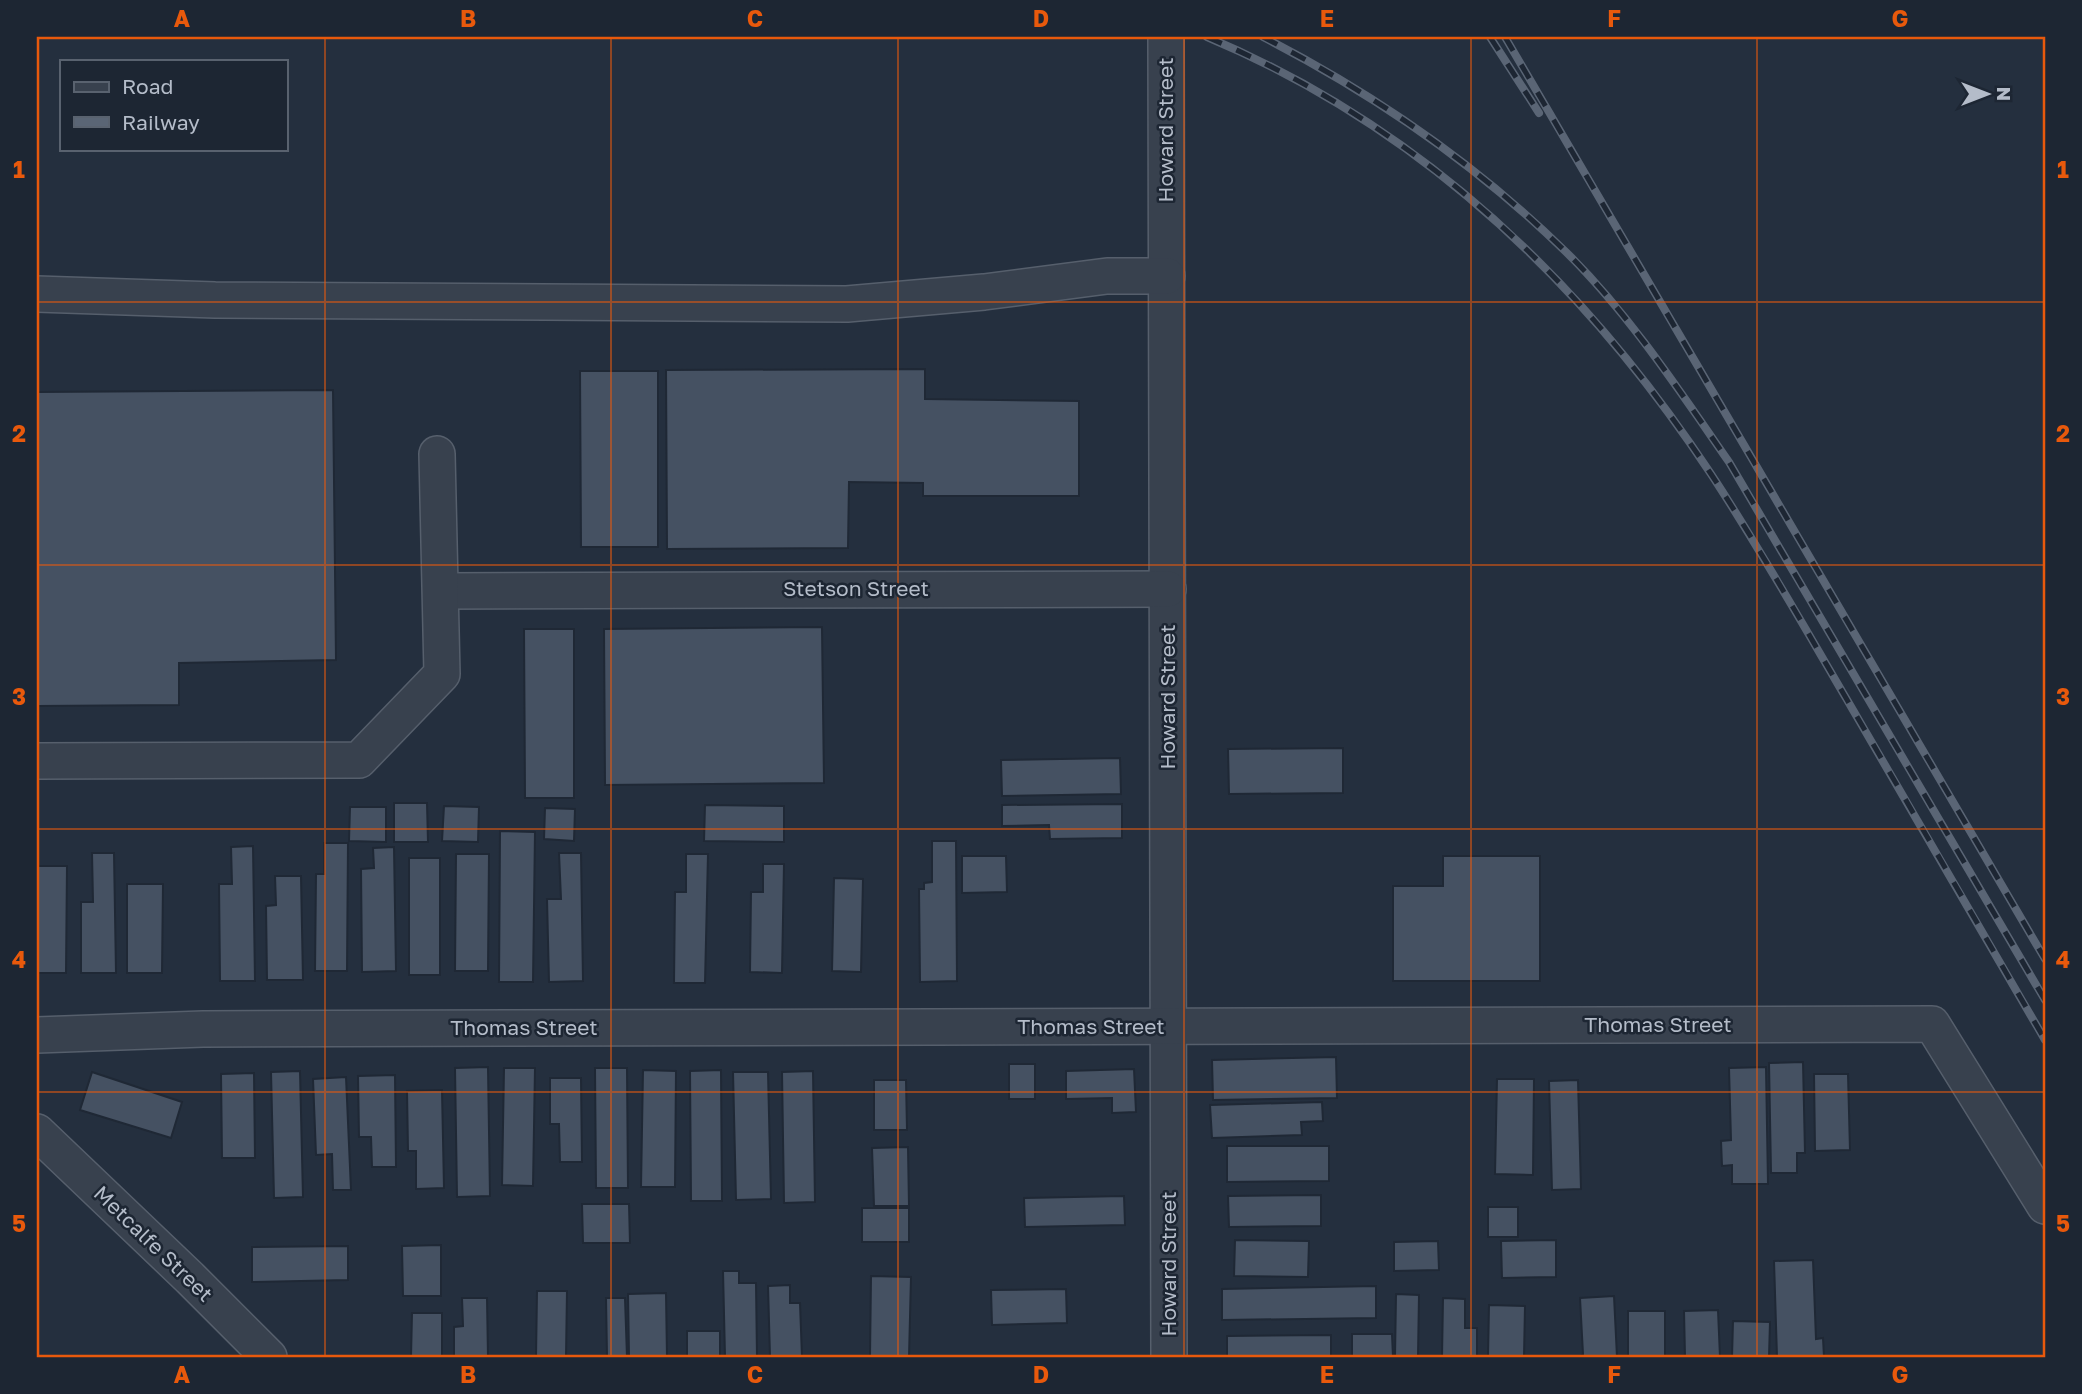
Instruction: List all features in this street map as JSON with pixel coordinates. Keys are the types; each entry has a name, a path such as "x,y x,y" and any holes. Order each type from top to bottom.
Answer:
{"street":[{"name":"Howard Street","path":"1166,37 1169,1357"},
{"path":"37,295 215,300 847,304 984,292 1107,276 1167,276"},
{"path":"37,761 359,760 442,674 437,454"},
{"name":"Stetson Street","path":"441,591 1168,589"},
{"name":"Thomas Street","path":"37,1035 203,1029 1933,1024 2045,1206"},
{"name":"Metcalfe Street","path":"37,1132 269,1357"}],"building":[{"path":"925,369 925,399 1079,401 1079,496 923,496 923,483 849,482 848,548 667,549 666,370"},
{"path":"580,371 658,371 658,547 581,547"},
{"path":"333,390 336,660 179,663 179,705 37,706 37,392"},
{"path":"822,627 824,783 605,785 604,629"},
{"path":"524,629 574,629 574,798 525,798"},
{"path":"1343,748 1343,793 1229,794 1228,749"},
{"path":"1120,758 1121,794 1002,796 1001,760"},
{"path":"394,803 427,803 428,842 394,842"},
{"path":"1122,804 1122,838 1050,839 1049,825 1002,826 1002,805"},
{"path":"705,805 784,806 784,842 704,841"},
{"path":"444,806 479,807 478,842 442,841"},
{"path":"350,807 386,807 386,842 349,841"},
{"path":"545,808 575,809 574,841 544,839"},
{"path":"500,831 535,832 533,982 499,982"},
{"path":"932,841 956,841 957,981 920,982 919,889 924,889 924,883 932,882"},
{"path":"324,843 348,843 347,971 315,971 316,874 324,874"},
{"path":"253,846 255,981 220,981 219,884 232,884 231,847"},
{"path":"394,847 396,971 362,972 361,869 374,868 373,848"},
{"path":"92,853 114,853 116,973 81,973 81,902 93,902"},
{"path":"559,853 581,853 583,981 549,982 547,899 561,899"},
{"path":"456,854 489,854 488,971 455,971"},
{"path":"686,854 708,854 705,983 674,983 675,892 686,892"},
{"path":"962,856 1006,856 1007,892 962,893"},
{"path":"1443,856 1540,856 1540,981 1393,981 1393,886 1443,886"},
{"path":"409,858 440,858 440,975 409,975"},
{"path":"763,864 784,864 782,973 750,972 751,892 763,892"},
{"path":"37,866 67,866 66,973 37,973"},
{"path":"275,876 301,876 303,980 267,980 266,906 276,905"},
{"path":"834,878 863,879 861,972 832,971"},
{"path":"127,884 163,884 162,973 127,973"},
{"path":"1336,1057 1337,1098 1213,1100 1212,1060"},
{"path":"1803,1062 1805,1153 1797,1153 1797,1173 1771,1173 1769,1063"},
{"path":"1009,1064 1035,1064 1035,1099 1009,1099"},
{"path":"488,1067 490,1196 457,1197 455,1068"},
{"path":"1766,1067 1768,1184 1732,1184 1732,1165 1722,1166 1721,1141 1731,1140 1729,1068"},
{"path":"504,1068 535,1068 533,1186 502,1185"},
{"path":"595,1068 627,1068 628,1188 596,1188"},
{"path":"1134,1069 1136,1112 1112,1113 1112,1098 1066,1099 1066,1071"},
{"path":"643,1070 676,1071 675,1187 641,1187"},
{"path":"721,1070 722,1201 691,1201 690,1071"},
{"path":"300,1071 303,1197 274,1198 271,1072"},
{"path":"813,1071 815,1202 784,1203 782,1072"},
{"path":"92,1072 182,1102 171,1138 80,1110"},
{"path":"733,1072 768,1072 771,1199 736,1200"},
{"path":"254,1073 255,1158 222,1158 221,1074"},
{"path":"1814,1074 1848,1074 1850,1150 1815,1151"},
{"path":"395,1075 396,1167 372,1167 371,1137 359,1137 358,1076"},
{"path":"346,1077 351,1190 333,1190 332,1154 316,1155 313,1079"},
{"path":"550,1078 581,1078 582,1162 560,1162 559,1124 550,1124"},
{"path":"1497,1079 1534,1079 1533,1175 1495,1174"},
{"path":"874,1080 906,1080 907,1130 874,1130"},
{"path":"1578,1080 1581,1189 1552,1190 1549,1081"},
{"path":"442,1090 444,1188 416,1189 416,1151 408,1151 407,1091"},
{"path":"1322,1102 1323,1121 1301,1122 1302,1135 1212,1138 1210,1105"},
{"path":"1227,1146 1329,1146 1329,1181 1227,1182"},
{"path":"908,1147 909,1206 874,1206 872,1148"},
{"path":"1321,1195 1321,1226 1229,1227 1228,1196"},
{"path":"1124,1196 1125,1225 1025,1227 1024,1198"},
{"path":"582,1204 629,1204 630,1243 583,1243"},
{"path":"1488,1207 1518,1207 1518,1237 1488,1237"},
{"path":"862,1208 909,1208 909,1242 862,1242"},
{"path":"1235,1240 1309,1241 1308,1277 1234,1276"},
{"path":"1556,1240 1556,1277 1502,1278 1501,1241"},
{"path":"1438,1241 1439,1270 1394,1271 1394,1242"},
{"path":"441,1245 441,1296 403,1296 402,1246"},
{"path":"348,1246 348,1280 252,1282 252,1247"},
{"path":"1813,1260 1816,1339 1823,1338 1824,1357 1777,1357 1774,1261"},
{"path":"723,1271 739,1271 739,1283 756,1283 757,1357 725,1357"},
{"path":"871,1276 911,1277 909,1357 870,1357"},
{"path":"790,1285 790,1303 800,1303 802,1357 770,1357 768,1286"},
{"path":"1376,1286 1376,1318 1222,1320 1222,1289"},
{"path":"1066,1289 1067,1323 992,1325 991,1290"},
{"path":"537,1291 567,1291 566,1357 536,1357"},
{"path":"666,1293 667,1357 629,1357 628,1294"},
{"path":"1396,1294 1419,1295 1418,1357 1395,1357"},
{"path":"1614,1296 1617,1357 1580,1357 1583,1354 1580,1298"},
{"path":"462,1298 487,1298 488,1357 454,1357 454,1327 463,1326"},
{"path":"606,1298 625,1298 627,1357 607,1357"},
{"path":"1443,1298 1465,1299 1465,1328 1477,1328 1477,1357 1442,1357"},
{"path":"1489,1305 1525,1306 1524,1357 1488,1357"},
{"path":"1718,1310 1720,1357 1685,1357 1684,1311"},
{"path":"1628,1311 1665,1311 1665,1357 1628,1357"},
{"path":"412,1313 442,1313 442,1357 411,1357"},
{"path":"1733,1321 1770,1322 1769,1357 1732,1357"},
{"path":"687,1331 720,1331 720,1357 687,1357"},
{"path":"1352,1334 1392,1334 1393,1357 1352,1357"},
{"path":"1331,1335 1331,1357 1227,1357 1227,1336"}],"railway":[{"path":"1207,37 1285,74 1358,116 1427,164 1492,217 1552,275 1609,337 1662,404 1746,529 2045,1040"},
{"path":"1263,37 1345,82 1460,160 1532,220 1611,301 1672,380 1729,462 2045,1000"},
{"path":"1490,37 1539,113"},
{"path":"1505,37 2045,959"}]}
